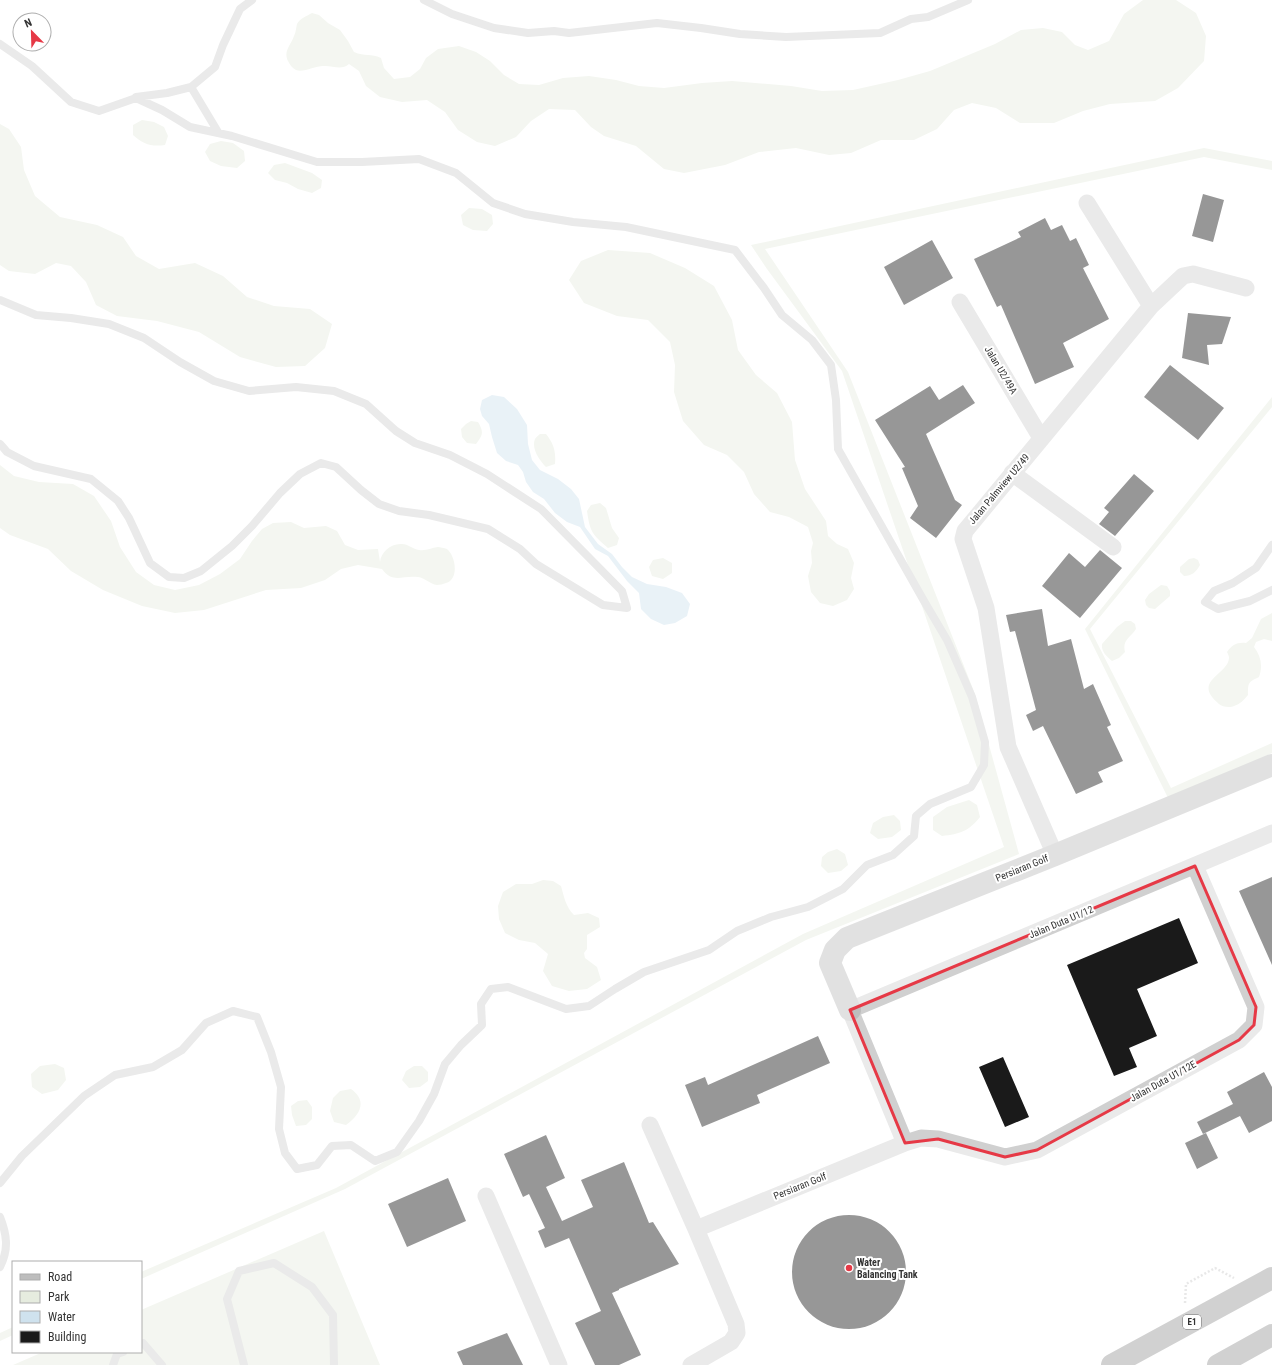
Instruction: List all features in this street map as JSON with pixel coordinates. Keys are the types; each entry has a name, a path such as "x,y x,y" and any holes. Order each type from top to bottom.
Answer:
{"highway":[{"name":"E1","path":"1112,1365 1263,1283"},
{"path":"1218,1365 1272,1335"}],"street":[{"path":"1088,203 1151,306"},
{"name":"Jalan Palmview U2/49","path":"1055,855 1008,748 986,608 963,539 965,531 1151,306 1183,276 1193,274 1246,288"},
{"name":"Jalan U2/49A","path":"960,302 1041,438"},
{"path":"1012,473 1113,547"},
{"name":"Persiaran Golf","path":"850,1010 830,963 835,950 847,938 1055,855 1272,765"},
{"name":"Jalan Duta U1/12","path":"850,1010 1272,833"},
{"name":"Jalan Duta U1/12E","path":"905,1142 921,1138 938,1139 1004,1157 1037,1150 1239,1040 1254,1025 1256,1007 1195,866"},
{"path":"850,1010 905,1142"},
{"path":"650,1125 736,1324 736,1333 731,1342 691,1365"},
{"name":"Persiaran Golf","path":"696,1229 905,1142"},
{"path":"486,1196 559,1365"}],"lane":[{"path":"0,44 32,66 71,102 99,111 136,98 191,87 215,68 223,45 240,9 252,0"},
{"path":"424,0 452,14 494,28 528,33 554,31 569,33 657,23 740,34 786,37 880,33 911,19 928,17 968,0"},
{"path":"191,87 218,132"},
{"path":"0,1183 22,1156 84,1096 115,1074 153,1067 182,1050 206,1023 233,1011 257,1018 272,1052 281,1087 281,1135 285,1153 297,1169 317,1166 332,1146 352,1145 375,1161 397,1152 419,1121 434,1094 445,1064 461,1045 482,1025 481,1004 491,989 508,987 566,1009 589,1006 644,972 710,950 737,931 771,917 808,907 844,889 867,865 893,855 914,836 916,816 930,804 971,787 984,765 985,742 972,697 948,640 924,601 838,449 836,400 831,365 812,340 782,315 764,288 735,250 626,227 573,222 525,214 493,203 456,173 419,159 362,162 317,162 218,132 190,127 162,110 136,98"},
{"path":"0,300 36,315 72,318 109,324 144,338 180,362 214,381 249,391 296,387 326,390 334,391 366,404 396,431 415,443 450,455 487,474 541,509 622,591 626,608 603,606 536,564 520,549 488,529 429,515 399,511 379,504 336,467 321,463 300,474 280,493 232,546 201,571 184,578 169,577 150,563 129,518 118,501 91,479 34,466 7,452 0,444"},
{"path":"1272,545 1256,568 1233,583 1214,591 1205,602 1218,609 1250,601 1272,590"},
{"path":"0,1217 6,1231 5,1256 0,1267"},
{"path":"244,1365 227,1299 239,1271 274,1263 312,1287 333,1315 334,1365"},
{"path":"142,1344 162,1365"},
{"path":"113,1365 117,1354 120,1353"}],"path":[{"path":"1184,1326 1186,1284 1215,1268 1263,1283"}],"highlighted area":[{"path":"1195,866 1256,1007 1254,1025 1239,1040 1037,1150 1005,1157 938,1139 905,1143 850,1010"}],"green space":[{"path":"1143,0 1176,0 1196,13 1206,36 1204,61 1178,88 1155,101 1110,104 1083,111 1054,123 1020,123 996,108 972,103 954,110 937,129 914,140 881,140 851,153 829,155 796,148 759,152 725,165 684,173 664,169 636,146 604,136 591,127 575,110 549,109 531,121 516,137 495,146 477,142 458,130 445,112 427,100 402,102 380,97 366,86 359,71 349,64 343,67 323,66 299,71 290,65 286,54 295,34 298,22 312,13 319,15 328,23 340,30 354,52 381,58 384,68 394,79 410,77 420,69 426,58 438,49 459,46 476,52 490,61 504,75 519,84 539,85 563,78 589,76 616,80 639,86 664,88 732,81 791,86 822,91 853,90 930,71 995,44 1021,30 1043,28 1062,32 1075,45 1088,50 1109,41 1124,14"},
{"path":"142,120 154,122 164,127 168,136 165,145 156,146 148,144 140,141 133,135 133,125"},
{"path":"0,124 9,129 21,147 24,170 35,196 60,217 97,225 123,237 136,256 159,269 195,263 223,276 247,297 274,306 310,309 332,324 325,348 305,366 276,367 240,357 199,332 157,321 117,316 96,305 86,282 71,266 56,263 35,274 9,271 0,265"},
{"path":"221,141 233,143 244,151 245,161 237,168 221,166 210,161 205,152 210,144"},
{"path":"1204,148 1272,161 1272,170 1204,157 765,249 848,372 975,694 1019,854 806,940 345,1189 142,1279 142,1272 336,1188 803,934 1004,847 842,371 751,245"},
{"path":"285,163 312,173 322,180 321,188 312,193 275,180 268,173 274,165"},
{"path":"469,208 482,209 492,215 493,224 487,231 473,230 463,225 461,215"},
{"path":"608,250 650,253 685,268 714,286 732,320 738,350 756,375 777,393 792,422 795,460 805,489 826,521 828,536 837,544 848,549 854,563 851,578 854,589 847,600 833,606 820,603 811,592 808,576 812,563 811,551 813,543 808,527 789,517 770,512 754,494 744,472 727,455 704,445 683,421 674,392 675,365 670,342 648,320 617,316 584,303 569,280 581,261"},
{"path":"1272,397 1272,407 1090,629 1171,788 1272,743 1272,753 1169,800 1085,629"},
{"path":"471,421 478,422 482,431 476,444 467,443 462,437 461,429"},
{"path":"540,434 546,434 553,445 555,452 555,464 546,467 539,458 534,447 535,439"},
{"path":"0,465 14,476 39,482 73,484 94,496 111,521 120,547 136,572 154,585 175,590 199,585 220,574 240,559 262,529 273,523 291,522 304,528 326,526 337,531 345,545 358,550 378,549 380,562 382,555 387,549 398,544 406,545 419,550 438,547 447,549 453,559 455,571 450,581 437,585 418,577 394,578 386,574 382,569 358,565 341,569 325,580 301,588 266,590 204,610 175,613 142,606 103,590 71,571 48,549 10,535 0,528"},
{"path":"600,503 606,508 612,528 619,538 617,545 608,548 593,532 588,518 587,511 591,505"},
{"path":"663,558 672,563 672,573 663,579 652,576 649,567 653,560"},
{"path":"1194,558 1198,560 1200,565 1194,573 1184,576 1180,572 1180,567 1189,559"},
{"path":"1161,585 1167,586 1170,591 1170,596 1155,609 1149,608 1146,605 1145,600 1149,594"},
{"path":"1272,613 1272,641 1264,639 1256,642 1254,647 1261,661 1259,677 1249,683 1248,695 1240,703 1230,707 1220,705 1211,696 1209,690 1213,679 1227,664 1229,656 1227,652 1235,644 1246,643 1252,638 1261,619"},
{"path":"1125,621 1131,621 1135,624 1136,629 1127,639 1124,648 1125,652 1119,658 1112,661 1104,653 1102,644 1117,627"},
{"path":"969,800 977,805 980,817 972,826 959,833 942,836 933,830 933,817 947,807"},
{"path":"894,815 900,821 901,830 892,837 878,839 870,833 873,823 883,817"},
{"path":"837,849 845,854 848,865 841,871 828,873 821,866 822,857 828,852"},
{"path":"543,880 553,881 561,886 567,905 574,915 588,913 599,918 600,927 587,935 587,949 584,953 585,958 597,967 601,980 587,989 569,991 552,986 543,971 548,954 535,943 519,940 505,933 499,919 498,906 503,892 516,884 532,884"},
{"path":"55,1064 64,1068 66,1080 58,1090 42,1094 32,1087 31,1074 40,1066"},
{"path":"414,1066 422,1066 428,1072 428,1081 420,1087 409,1088 402,1080 406,1071"},
{"path":"351,1089 359,1098 361,1103 358,1112 346,1125 334,1122 330,1111 333,1098 340,1091"},
{"path":"307,1100 312,1107 312,1119 306,1125 296,1126 292,1115 291,1106 298,1101"},
{"path":"324,1231 380,1365 13,1365 41,1353 142,1353 142,1310"},
{"path":"12,1327 12,1335 0,1341 0,1333"}],"water":[{"path":"492,395 504,397 517,409 527,425 528,444 532,460 540,470 558,479 571,489 579,499 585,527 598,544 612,554 632,577 647,584 666,587 682,593 690,604 687,616 675,623 664,625 651,619 641,609 639,593 627,581 608,556 595,549 580,527 567,522 555,513 544,499 533,492 526,482 523,472 518,465 506,461 497,453 489,424 482,416 480,409 482,400"}],"building":[{"path":"1203,194 1224,200 1213,242 1192,236"},
{"path":"1045,218 1051,230 1062,225 1070,241 1076,238 1089,265 1083,268 1109,319 1063,343 1074,367 1035,384 1001,305 997,307 974,259 1021,237 1018,232"},
{"path":"932,240 953,278 904,305 884,267"},
{"path":"1188,313 1231,317 1222,344 1207,345 1209,365 1182,358"},
{"path":"1170,365 1224,408 1198,440 1144,397"},
{"path":"963,385 975,403 926,434 955,500 962,505 936,538 910,518 918,506 902,468 905,467 875,420 930,386 939,400"},
{"path":"1134,474 1154,491 1115,536 1099,524 1109,512 1104,508"},
{"path":"1100,550 1122,568 1080,618 1042,586 1069,553 1085,567"},
{"path":"1042,609 1048,646 1071,639 1084,689 1093,684 1111,725 1107,727 1123,761 1098,772 1103,782 1076,794 1043,726 1033,731 1026,715 1036,710 1015,631 1010,632 1006,615"},
{"path":"1272,877 1272,965 1239,891"},
{"path":"1179,918 1198,963 1137,989 1157,1036 1129,1048 1137,1067 1114,1076 1067,965"},
{"path":"818,1036 830,1063 757,1095 760,1103 702,1127 685,1085 705,1077 708,1085"},
{"path":"1003,1057 1029,1117 1005,1127 979,1067"},
{"path":"1264,1072 1272,1087 1272,1121 1249,1133 1240,1116 1203,1134 1197,1122 1233,1104 1227,1092"},
{"path":"1206,1133 1218,1158 1197,1169 1185,1143"},
{"path":"546,1135 565,1178 546,1187 562,1221 593,1207 581,1180 624,1162 649,1223 653,1222 679,1264 612,1293 641,1355 619,1365 595,1365 575,1323 601,1311 569,1238 545,1248 538,1231 545,1228 529,1194 523,1197 504,1154"},
{"path":"448,1178 466,1221 407,1247 388,1204"},
{"name":"Water Balancing Tank","path":"849,1215 871,1219 881,1224 897,1240 902,1250 906,1272 902,1294 897,1304 881,1320 871,1325 849,1329 827,1325 817,1320 801,1304 796,1294 792,1272 796,1250 801,1240 817,1224 827,1219"},
{"path":"507,1333 523,1365 463,1365 457,1352"}],"place":[{"name":"Water Balancing Tank","path":"849,1268"}]}
